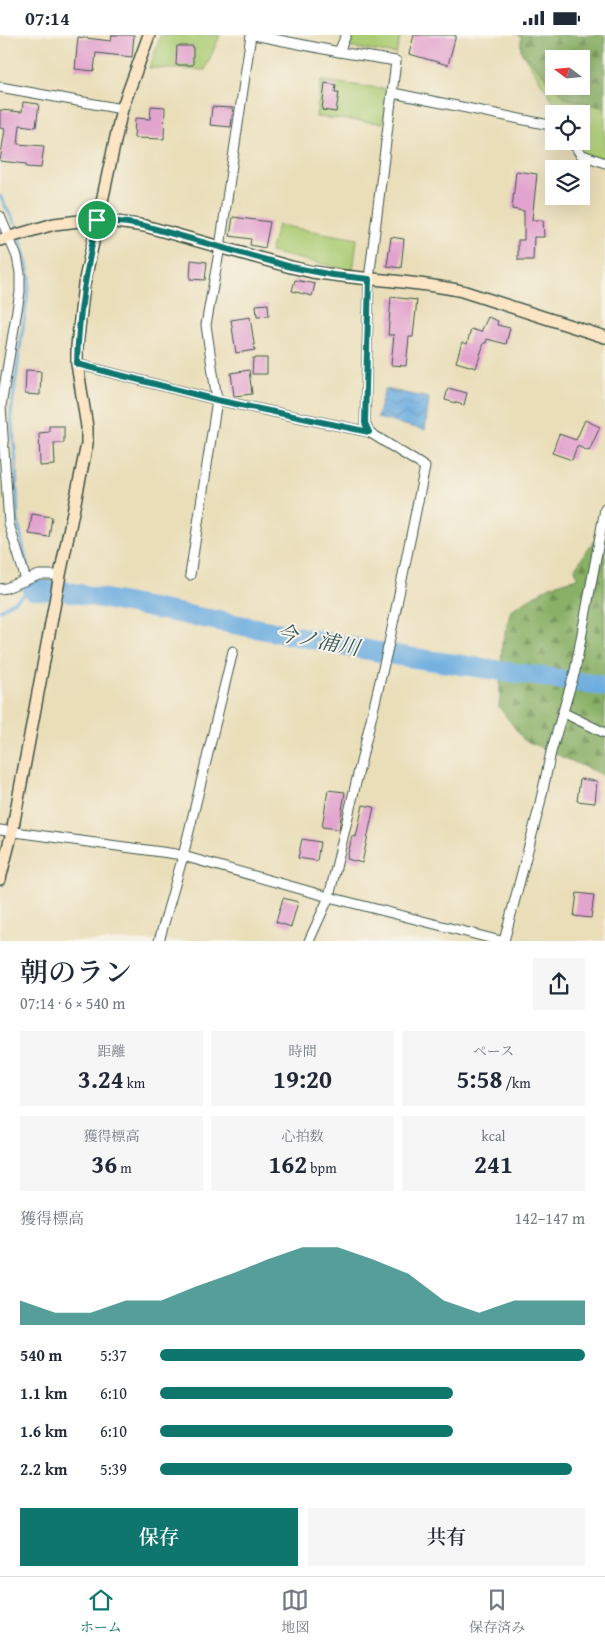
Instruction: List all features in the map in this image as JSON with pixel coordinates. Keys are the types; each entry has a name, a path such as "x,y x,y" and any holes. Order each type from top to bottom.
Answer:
{"street":[{"path":"0,879 6,831 87,444 87,427 77,364 77,346 84,284 122,109 149,35"},
{"path":"190,575 217,400 206,325 220,247 252,35 396,61 369,279 365,423 369,432"},
{"path":"338,52 346,35"},
{"path":"0,87 122,109"},
{"path":"393,93 545,124"},
{"path":"578,150 580,154 605,163"},
{"path":"0,216 4,239 17,257 20,273 20,292 1,406 1,430 9,524 26,580"},
{"path":"4,239 54,224 97,220 128,223 312,272 442,286 605,337"},
{"path":"77,364 217,400 369,432 425,467 389,643 328,897 308,941"},
{"path":"6,831 183,856 328,897 502,941 539,808 551,752 575,671 605,509"},
{"path":"0,589 39,575 60,575"},
{"path":"159,941 183,856 233,651"},
{"path":"564,713 605,733"}],"green space":[{"path":"161,35 220,35 205,70 149,68"},
{"path":"352,35 401,35 396,54 347,47"},
{"path":"518,35 605,35 605,108 565,98 562,95 590,95 590,50 545,50 545,76 521,51 521,37"},
{"path":"521,51 545,76 545,88"},
{"path":"321,81 388,89 383,123 316,117"},
{"path":"550,95 575,95 605,108 605,163 580,154 578,150 590,150 590,105 556,105"},
{"path":"278,225 357,239 353,271 270,252"},
{"path":"605,525 605,776 524,740 499,707 502,644 511,610 550,586 577,578 575,568"}],"water":[{"path":"385,389 429,398 425,430 377,418"}],"building":[{"path":"112,35 134,35 132,57 96,53 94,71 75,69 78,37 111,41"},
{"path":"414,35 456,35 448,65 409,54"},
{"path":"177,46 193,46 193,65 176,65"},
{"path":"325,83 336,85 335,92 339,92 336,112 322,110"},
{"path":"23,102 39,104 36,127 20,125 18,144 44,146 41,168 26,167 26,164 0,161 5,129 0,128 0,110 22,112"},
{"path":"151,106 165,107 164,139 134,138 135,118 150,119"},
{"path":"212,107 233,108 231,127 210,125"},
{"path":"516,171 537,174 532,220 543,220 544,237 534,237 533,260 518,260 518,240 524,240 524,211 512,209"},
{"path":"233,217 270,222 265,248 250,245 251,239 230,236"},
{"path":"391,237 404,239 401,268 387,266"},
{"path":"191,260 207,262 205,280 190,279"},
{"path":"295,280 315,284 312,296 292,291"},
{"path":"391,297 417,300 413,337 409,337 406,366 391,365 394,335 388,335"},
{"path":"268,304 269,316 257,317 256,305"},
{"path":"250,317 255,350 236,353 231,320"},
{"path":"488,317 498,321 497,325 510,328 506,344 487,339 476,368 456,362 462,342 467,344 471,329 481,332"},
{"path":"253,358 267,358 267,374 252,374"},
{"path":"26,370 41,371 40,395 25,394"},
{"path":"249,370 252,394 234,396 231,373"},
{"path":"448,388 467,393 464,405 445,400"},
{"path":"585,420 600,427 589,451 577,446 572,460 552,453 559,434 576,440"},
{"path":"49,426 64,426 64,443 54,443 55,465 40,466 39,433 49,432"},
{"path":"32,514 52,517 49,537 29,534"},
{"path":"580,779 597,781 595,803 577,801"},
{"path":"328,790 345,792 339,829 322,827"},
{"path":"363,805 374,807 362,863 347,859 352,836 356,837"},
{"path":"302,839 320,842 317,861 298,858"},
{"path":"577,893 594,895 591,918 574,916"},
{"path":"283,898 298,902 291,927 276,922"}],"waterway":[{"path":"0,196 19,231"},
{"path":"0,610 32,590 18,521 16,462 11,414 30,277 20,237"},
{"name":"今ノ浦川","path":"32,590 64,591 394,655 605,686"}],"route":[{"path":"97,220 145,226 312,272 369,279 365,423 369,432 217,400 77,364 77,346 84,284 97,220"}]}
